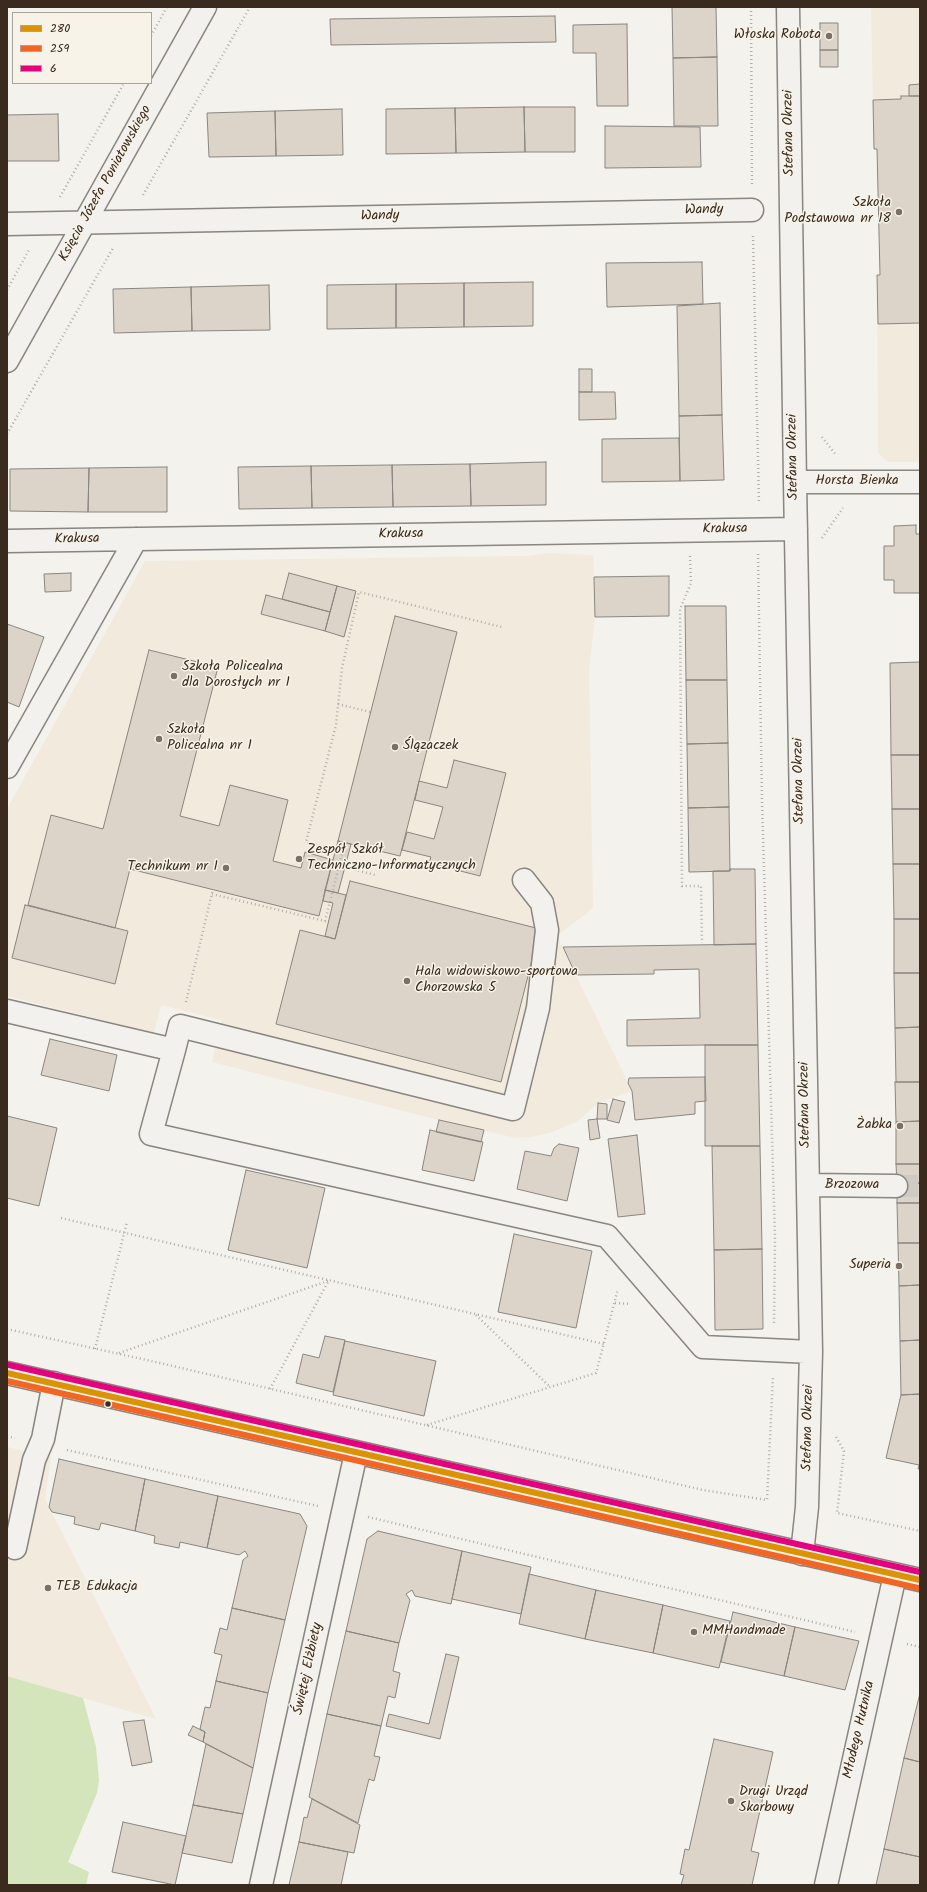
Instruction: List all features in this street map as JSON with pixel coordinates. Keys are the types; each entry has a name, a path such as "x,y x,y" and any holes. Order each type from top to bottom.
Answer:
{"street":[{"name":"Księcia Józefa Poniatowskiego","path":"7,361 205,7"},
{"name":"Stefana Okrzei","path":"788,7 811,1352 807,1507 802,1554"},
{"name":"Wandy","path":"7,224 752,210"},
{"name":"Horsta Bienka","path":"795,482 920,482"},
{"name":"Krakusa","path":"7,541 796,529"},
{"path":"7,768 136,539"},
{"path":"524,880 542,903 547,930 538,1008 513,1109 180,1026 151,1134 607,1236 703,1347 811,1352"},
{"path":"7,1011 174,1050"},
{"name":"Brzozowa","path":"808,1186 896,1186"},
{"path":"7,1373 920,1580"},
{"path":"15,1548 34,1460 41,1444 54,1383"},
{"name":"Świętej Elżbiety","path":"261,1885 356,1453"},
{"name":"Młodego Hutnika","path":"826,1885 895,1575"}],"path":[{"path":"152,34 167,7"},
{"path":"751,7 752,210 759,511"},
{"path":"7,290 123,84"},
{"path":"830,529 846,505"},
{"path":"7,1329 704,1490 768,1500 774,1350 775,1238 762,801 758,551"},
{"path":"690,552 691,583 680,609 682,886 701,886 702,943"},
{"path":"212,894 325,921 343,851 306,842 336,725 342,668 359,592 502,627"},
{"path":"338,704 370,712"},
{"path":"339,865 375,875"},
{"path":"180,1026 213,889"},
{"path":"61,1218 604,1344"},
{"path":"95,1349 127,1222"},
{"path":"427,1425 596,1373 615,1304 624,1256"},
{"path":"118,1354 329,1280"},
{"path":"270,1389 329,1280"},
{"path":"475,1314 550,1387"},
{"path":"7,1436 344,1511 920,1647"},
{"path":"837,1513 920,1531"}],"shaded area":[{"name":"Szkoła Podstawowa nr 18","path":"871,7 920,7 920,462 888,462 878,453 877,275 880,274 877,149 874,149"},
{"name":"Zespół Szkół Techniczno-Informatycznych","path":"549,553 593,555 595,617 589,671 593,908 557,936 632,1091 598,1103 578,1121 552,1132 532,1137 516,1138 439,1120 212,1062 222,1020 161,1005 154,1033 7,996 7,809 145,561 526,556"},
{"name":"TEB Edukacja","path":"7,1447 51,1457 45,1499 156,1719 7,1676"}],"green space":[{"path":"7,1676 83,1698 96,1747 99,1780 97,1793 68,1862 89,1872 86,1885 7,1885"}],"building":[{"path":"672,7 716,7 717,57 673,58"},
{"path":"555,16 556,42 331,45 330,19"},
{"name":"Włoska Robota","path":"820,23 838,23 838,50 820,50"},
{"path":"627,24 628,106 597,106 596,53 573,53 573,25"},
{"path":"820,50 838,50 838,67 820,67"},
{"path":"717,57 718,126 674,126 673,58"},
{"path":"920,84 920,96 909,96 909,85"},
{"path":"901,96 920,96 920,323 878,324 877,275 880,275 877,149 874,149 873,100 901,99"},
{"path":"524,107 575,107 575,152 525,152"},
{"path":"524,107 525,152 456,153 455,108"},
{"path":"455,108 456,153 386,154 386,109"},
{"path":"342,109 343,155 276,156 275,111"},
{"path":"275,111 276,156 209,157 207,113"},
{"path":"58,114 59,161 7,161 7,115"},
{"path":"605,126 700,127 701,167 605,168"},
{"path":"702,262 703,304 607,307 606,263"},
{"path":"533,282 533,326 464,327 464,283"},
{"path":"464,283 464,327 396,328 396,284"},
{"path":"396,284 396,328 327,329 327,285"},
{"path":"269,285 270,330 192,331 191,287"},
{"path":"191,287 192,331 114,333 113,289"},
{"path":"720,303 722,415 679,416 677,306"},
{"path":"579,369 592,369 592,392 579,392"},
{"path":"579,392 615,392 616,419 579,420"},
{"path":"722,415 724,480 680,481 679,416"},
{"path":"679,438 680,481 602,482 602,439"},
{"path":"546,462 546,505 471,506 470,464"},
{"path":"470,464 471,506 393,507 392,465"},
{"path":"392,465 393,507 312,508 311,466"},
{"path":"311,466 312,508 239,509 238,467"},
{"path":"167,467 167,512 88,512 89,468"},
{"path":"89,468 88,512 10,511 10,469"},
{"path":"916,525 916,534 920,534 920,593 894,593 894,580 884,580 884,546 894,546 894,526"},
{"path":"71,573 71,591 45,592 44,574"},
{"path":"289,573 337,586 330,612 282,599"},
{"path":"669,576 669,616 595,617 594,577"},
{"path":"337,586 356,591 344,637 325,631"},
{"path":"266,595 330,612 325,631 261,614"},
{"path":"685,606 726,606 727,680 686,680"},
{"name":"Ślązaczek","path":"395,616 457,632 400,856 338,841"},
{"path":"7,624 44,637 19,707 7,702"},
{"path":"149,650 218,667 180,816 219,826 230,785 288,800 273,861 301,868 305,852 333,860 319,916 130,869 115,928 28,905 51,815 103,829"},
{"path":"920,662 920,755 891,755 890,663"},
{"path":"686,680 727,680 728,743 687,744"},
{"path":"728,743 729,807 688,808 687,744"},
{"path":"891,755 920,755 920,809 892,809"},
{"path":"454,760 506,773 480,876 429,863 431,857 402,850 407,832 434,839 443,807 415,800 419,781 447,788"},
{"path":"729,807 730,871 689,872 688,808"},
{"path":"892,809 920,809 920,864 893,864"},
{"path":"338,841 351,844 338,893 325,890"},
{"path":"893,864 920,864 920,919 894,919"},
{"path":"730,869 755,869 756,944 714,945 713,871 730,871"},
{"name":"Hala widowiskowo-sportowa Chorzowska 5","path":"350,881 540,929 501,1082 276,1024 300,930 335,939"},
{"path":"325,890 346,895 335,939 325,936 333,903 323,901"},
{"path":"25,905 128,931 115,984 12,958"},
{"path":"894,919 920,919 920,973 894,973"},
{"path":"756,944 758,1045 627,1046 627,1020 700,1018 699,969 654,970 654,974 576,975 563,947"},
{"path":"894,973 920,973 920,1027 895,1028"},
{"path":"920,1027 920,1082 896,1082 895,1028"},
{"path":"50,1039 117,1055 109,1091 41,1075"},
{"path":"705,1045 758,1045 760,1146 705,1146"},
{"path":"705,1077 706,1101 695,1102 695,1114 635,1120 632,1091 628,1083 629,1078"},
{"path":"895,1082 920,1082 920,1121 896,1122"},
{"path":"613,1099 625,1102 619,1123 607,1120"},
{"path":"598,1103 607,1104 607,1119 597,1119"},
{"path":"7,1116 57,1128 39,1206 7,1198"},
{"path":"597,1119 600,1138 590,1140 588,1120"},
{"path":"439,1120 484,1130 481,1142 436,1132"},
{"path":"920,1121 920,1164 896,1164 896,1122"},
{"path":"430,1130 483,1142 474,1181 422,1170"},
{"path":"637,1135 645,1214 618,1217 608,1139"},
{"path":"559,1144 579,1148 567,1201 517,1189 525,1151 551,1156 554,1148"},
{"path":"712,1146 760,1146 762,1249 714,1250"},
{"path":"896,1164 920,1164 920,1183 897,1184"},
{"path":"246,1170 325,1188 307,1268 228,1250"},
{"path":"920,1183 920,1203 897,1203 897,1184"},
{"path":"897,1203 920,1203 920,1243 898,1243"},
{"path":"514,1234 592,1251 576,1328 498,1312"},
{"path":"898,1243 920,1243 920,1285 899,1286"},
{"path":"762,1249 763,1329 715,1330 714,1250"},
{"path":"920,1285 920,1340 900,1341 899,1286"},
{"path":"325,1336 345,1340 333,1392 296,1383 303,1354 319,1358"},
{"path":"920,1340 920,1394 901,1395 900,1341"},
{"path":"345,1341 436,1361 424,1416 333,1395"},
{"path":"920,1394 920,1469 918,1469 919,1465 886,1458 901,1395"},
{"path":"59,1459 145,1479 135,1531 101,1523 99,1530 74,1524 75,1517 52,1512 49,1507"},
{"path":"145,1479 218,1496 207,1548 180,1542 179,1548 154,1543 155,1536 135,1531"},
{"path":"218,1496 300,1514 307,1526 285,1620 232,1608 243,1560 248,1556 245,1551 239,1555 207,1548"},
{"path":"378,1531 462,1551 451,1604 415,1596 412,1590 406,1594 410,1600 399,1643 346,1631 367,1539"},
{"path":"462,1551 531,1567 521,1614 452,1599"},
{"path":"529,1574 596,1590 585,1639 519,1624"},
{"path":"596,1590 663,1605 653,1653 585,1639"},
{"path":"663,1605 730,1621 719,1668 653,1653"},
{"path":"232,1608 285,1620 268,1693 216,1681 222,1655 214,1653 220,1628 227,1630"},
{"path":"733,1612 795,1627 784,1676 721,1662"},
{"path":"795,1627 859,1641 845,1690 784,1676"},
{"path":"346,1631 399,1643 393,1671 400,1673 395,1698 388,1696 381,1726 327,1714"},
{"path":"446,1654 459,1657 440,1739 386,1726 389,1714 429,1724"},
{"path":"216,1681 268,1693 253,1768 203,1742 205,1732 200,1729 205,1707 210,1708"},
{"path":"920,1693 920,1762 904,1758"},
{"path":"327,1714 381,1726 374,1756 380,1757 374,1781 369,1779 358,1823 309,1797"},
{"path":"144,1720 152,1762 132,1766 123,1722"},
{"path":"193,1726 205,1732 203,1742 188,1735"},
{"name":"Drugi Urząd Skarbowy","path":"714,1739 773,1752 751,1851 759,1853 752,1885 681,1885 684,1875 680,1874 685,1849 689,1850"},
{"path":"206,1744 253,1768 243,1814 193,1805"},
{"path":"904,1758 920,1762 920,1857 884,1849"},
{"path":"312,1799 360,1825 354,1853 299,1842 304,1817 307,1818"},
{"path":"193,1805 243,1814 232,1863 182,1853"},
{"path":"123,1822 186,1836 175,1885 112,1872"},
{"path":"299,1842 348,1852 341,1885 289,1885"},
{"path":"884,1849 920,1857 920,1885 876,1885"}],"tunnel":[{"path":"896,1186 920,1186"}],"transit line":[{"name":"6","path":"9,1365 920,1572"},
{"name":"280","path":"7,1373 920,1580"},
{"name":"259","path":"7,1381 918,1588"}],"place":[{"name":"Włoska Robota","path":"829,36"},
{"name":"Szkoła Podstawowa nr 18","path":"899,212"},
{"name":"Szkoła Policealna dla Dorosłych nr 1","path":"174,676"},
{"name":"Szkoła Policealna nr 1","path":"159,739"},
{"name":"Ślązaczek","path":"395,747"},
{"name":"Zespół Szkół Techniczno-Informatycznych","path":"299,859"},
{"name":"Technikum nr 1","path":"226,868"},
{"name":"Hala widowiskowo-sportowa Chorzowska 5","path":"407,981"},
{"name":"Żabka","path":"900,1126"},
{"name":"Superia","path":"899,1266"},
{"name":"TEB Edukacja","path":"48,1588"},
{"name":"MMHandmade","path":"694,1632"},
{"name":"Drugi Urząd Skarbowy","path":"731,1801"}]}
